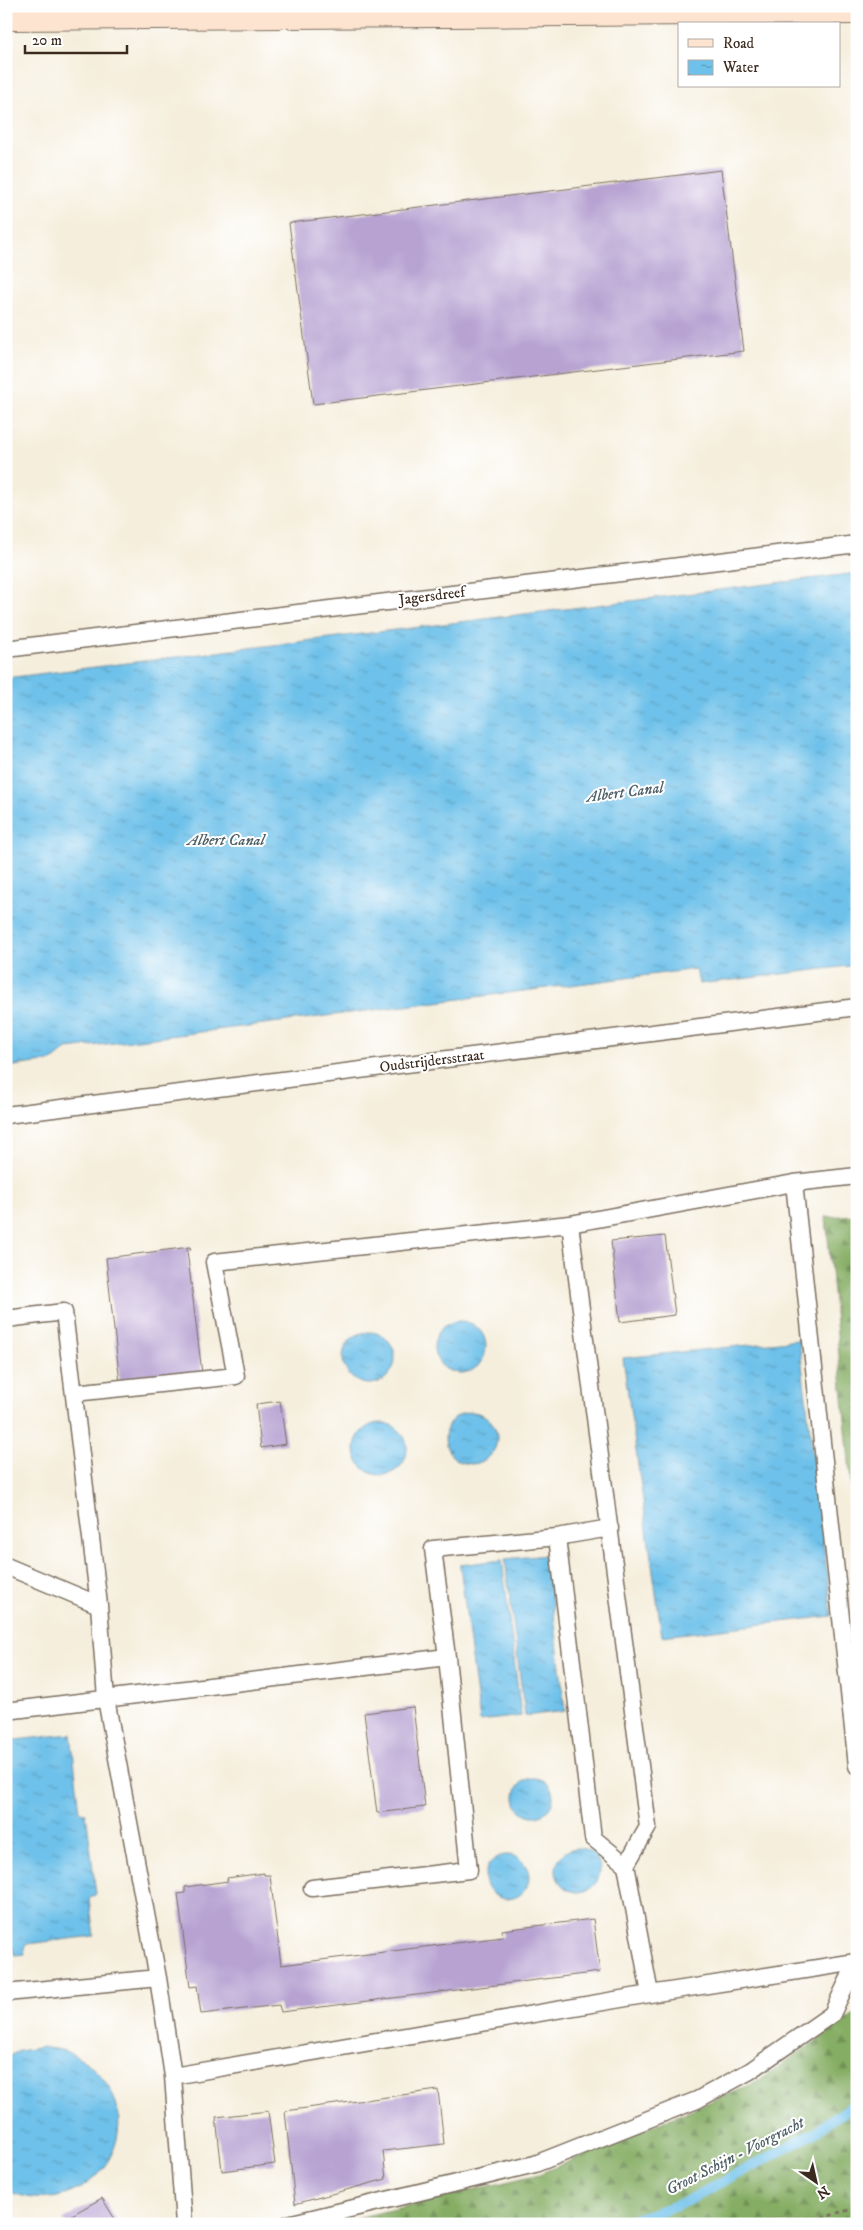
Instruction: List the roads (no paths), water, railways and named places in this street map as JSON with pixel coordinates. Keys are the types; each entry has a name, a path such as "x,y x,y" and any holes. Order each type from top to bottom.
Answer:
{"street":[{"path":"6,16 857,10"}],"lane":[{"name":"Jagersdreef","path":"6,649 857,544"},
{"name":"Oudstrijdersstraat","path":"6,1115 857,1007"},
{"path":"74,1393 236,1376 214,1262 570,1224 794,1183 857,1176"},
{"path":"794,1183 857,1766"},
{"path":"570,1224 648,1827 626,1865"},
{"path":"6,1319 64,1312 99,1605 106,1698 158,1978 172,2076 184,2224"},
{"path":"312,1888 469,1870 447,1657 433,1549 558,1537 610,1528"},
{"path":"558,1537 593,1838 626,1865 650,1994"},
{"path":"6,1566 99,1605"},
{"path":"6,1712 106,1698 447,1657"},
{"path":"172,2076 650,1994 856,1962"},
{"path":"288,2224 535,2164 697,2100 750,2072 832,2014 856,1962"},
{"path":"6,1993 158,1978"}],"water":[{"name":"Albert Canal","path":"857,573 857,965 699,984 696,969 67,1049 52,1061 6,1067 6,678"},
{"path":"460,1321 470,1323 478,1329 484,1337 486,1347 484,1357 478,1365 470,1371 460,1373 450,1371 442,1365 436,1357 434,1347 436,1337 442,1329 450,1323"},
{"path":"369,1332 379,1334 387,1340 393,1348 395,1358 393,1368 387,1376 379,1382 369,1384 359,1382 351,1376 345,1368 343,1358 345,1348 351,1340 359,1334"},
{"path":"799,1340 832,1616 662,1636 623,1358"},
{"path":"471,1412 481,1414 489,1420 495,1428 497,1438 495,1448 489,1456 481,1462 471,1464 461,1462 453,1456 447,1448 445,1438 447,1428 453,1420 461,1414"},
{"path":"381,1423 391,1425 399,1431 405,1439 407,1449 405,1459 399,1467 391,1473 381,1475 371,1473 363,1467 357,1459 355,1449 357,1439 363,1431 371,1425"},
{"path":"547,1555 565,1711 525,1716 505,1559"},
{"path":"502,1560 521,1716 480,1721 460,1565"},
{"path":"71,1734 80,1812 86,1813 96,1894 89,1899 94,1936 27,1944 24,1948 25,1954 15,1955 14,1947 6,1947 6,1828 10,1824 6,1817 6,1741"},
{"path":"534,1778 548,1783 553,1797 548,1811 534,1816 520,1811 515,1797 520,1783"},
{"path":"574,1848 582,1848 594,1854 600,1870 594,1886 582,1892 574,1892 562,1886 556,1874 556,1866 562,1854"},
{"path":"503,1855 511,1855 523,1861 529,1877 523,1893 511,1899 503,1899 491,1893 485,1881 485,1873 491,1861"},
{"path":"43,2047 62,2050 74,2055 86,2062 97,2072 113,2096 119,2121 115,2146 103,2168 85,2185 62,2196 35,2198 6,2190 6,2058 19,2051"}],"waterway":[{"name":"Groot Schijn - Voorgracht","path":"620,2224 683,2203 814,2133 857,2102"}]}
